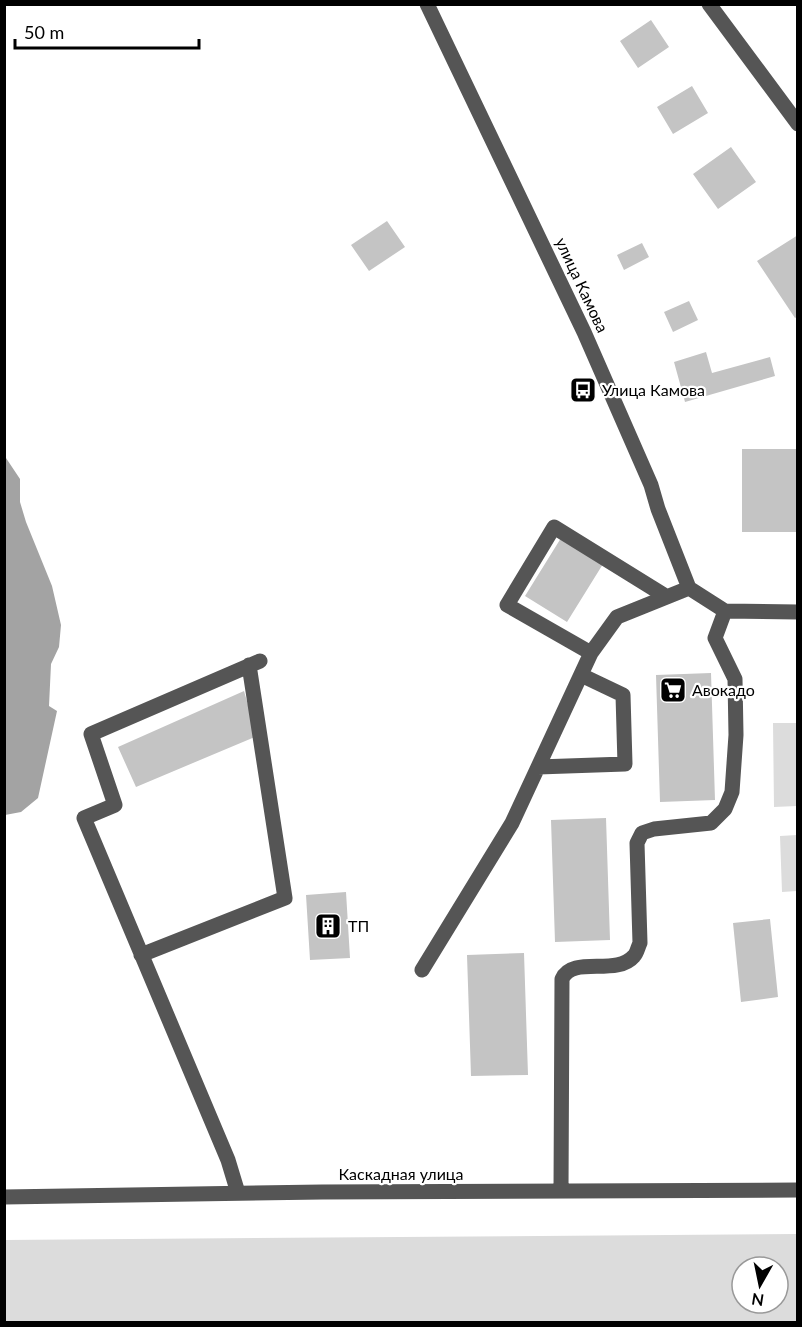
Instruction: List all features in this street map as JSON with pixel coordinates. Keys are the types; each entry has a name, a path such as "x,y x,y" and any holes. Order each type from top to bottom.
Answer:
{"street":[{"name":"улица Камова","path":"427,4 584,332 651,485 689,588"},
{"path":"708,4 798,124"},
{"path":"591,652 507,605 554,527 667,597"},
{"path":"422,970 496,851 591,652 617,617 689,588 725,611 798,612"},
{"path":"561,1191 562,979 565,972 572,968 620,965 634,956 640,943 637,843 642,833 654,829 711,823 725,809 732,792 736,726 735,679 715,638 725,611"},
{"path":"141,955 285,898 255,663 91,734 115,805 84,818 141,955 223,1149 238,1193"},
{"path":"538,767 625,764 623,695 581,675"},
{"name":"Каскадная улица","path":"4,1197 238,1193 798,1190"}],"shaded area":[{"path":"4,455 20,479 20,502 52,586 61,625 59,647 51,664 49,706 57,711 38,798 21,812 5,815"},
{"path":"773,723 797,723 797,806 774,807"},
{"path":"797,835 797,891 782,892 780,836"},
{"path":"797,1234 797,1322 5,1322 5,1240"}],"building":[{"path":"651,20 669,47 638,68 620,41"},
{"path":"692,86 708,113 673,134 657,107"},
{"path":"731,147 756,182 718,209 693,174"},
{"path":"387,221 405,247 369,271 351,245"},
{"path":"798,235 798,316 795,318 757,261"},
{"path":"642,243 649,257 624,270 617,255"},
{"path":"689,301 698,320 673,332 664,312"},
{"path":"706,352 712,373 770,357 775,376 685,402 674,362"},
{"path":"742,449 798,449 798,532 742,532"},
{"path":"561,538 603,564 567,622 525,596"},
{"path":"711,673 715,800 660,802 656,675"},
{"path":"244,691 257,736 136,787 118,747"},
{"path":"606,818 610,940 555,942 551,820"},
{"name":"ТП","path":"346,892 350,958 310,960 306,895"},
{"path":"770,919 778,997 741,1002 733,923"},
{"path":"524,953 528,1075 471,1076 467,955"}],"place":[{"name":"Улица Камова","path":"583,390"},
{"name":"Авокадо","path":"673,690"},
{"name":"ТП","path":"328,926"}]}
